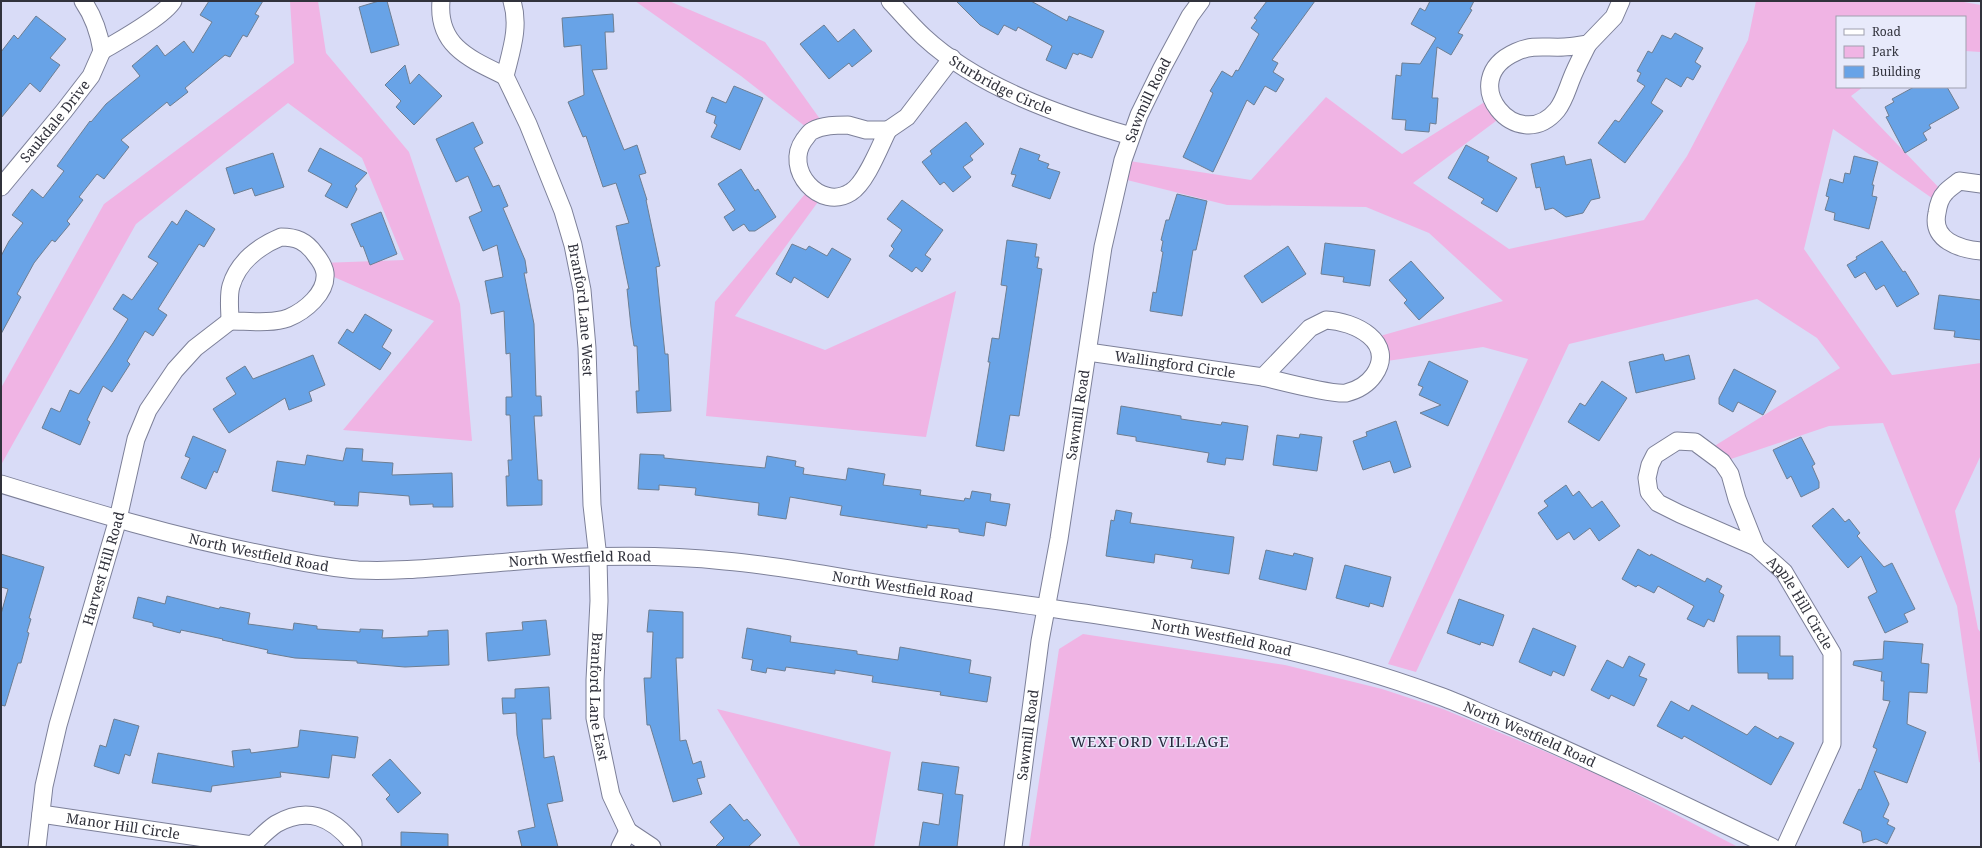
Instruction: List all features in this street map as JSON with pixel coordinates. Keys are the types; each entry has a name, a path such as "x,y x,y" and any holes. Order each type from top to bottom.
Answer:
{"street":[{"path":"83,1 100,34 102,51 151,19 173,1"},
{"path":"441,1 440,17 448,37 459,50 474,61 505,76 516,32 516,14 512,1"},
{"name":"Sturbridge Circle","path":"890,1 924,37 971,71 1011,92 1087,124 1131,136"},
{"name":"Sawmill Road","path":"1013,847 1046,608 1088,352 1103,247 1123,160 1139,115 1190,16 1201,1"},
{"path":"1588,44 1565,48 1532,46 1515,52 1498,64 1490,80 1491,98 1504,115 1517,123 1532,125 1543,121 1557,110 1566,94 1588,44 1614,17 1621,1"},
{"name":"Saukdale Drive","path":"1,188 64,111 90,76 102,51"},
{"path":"888,130 866,130 848,124 825,126 811,131 801,145 798,158 800,174 810,188 823,195 841,197 852,192 863,179 888,130 907,117 952,58"},
{"name":"Branford Lane West","path":"505,76 528,124 563,211 573,245 582,290 588,348 592,505 598,558"},
{"path":"1981,184 1959,181 1944,193 1939,202 1936,216 1937,230 1940,236 1965,250 1981,251"},
{"path":"281,237 293,237 309,245 321,263 325,273 322,286 313,302 288,318 274,320 230,321 231,287 239,269 248,257 273,240 281,237"},
{"name":"Wallingford Circle","path":"1088,352 1262,377 1344,393 1363,387 1371,379 1378,370 1380,353 1373,338 1353,325 1340,320 1326,320 1310,328 1262,377"},
{"name":"Harvest Hill Road","path":"37,847 44,786 58,725 118,519 136,439 148,410 174,370 195,348 230,321"},
{"name":"Apple Hill Circle","path":"1756,547 1737,499 1730,474 1722,462 1695,442 1677,441 1655,455 1650,465 1647,478 1649,492 1658,503 1756,547 1784,572 1832,653 1832,744 1785,847"},
{"name":"North Westfield Road","path":"1,484 118,519 224,547 353,570 398,571 496,563 598,558 669,557 726,561 1190,629 1302,653 1438,695 1611,770 1772,847"},
{"name":"Branford Lane East","path":"598,558 599,601 595,680 595,718 611,795 628,831"},
{"name":"Manor Hill Circle","path":"41,814 253,846 276,824 291,818 310,815 322,817 335,824 353,842 353,847"},
{"path":"620,847 628,831 652,847"}],"green space":[{"path":"290,1 318,1 326,53 409,152 460,304 472,441 343,430 434,321 325,273 321,263 404,260 362,158 288,103 136,224 1,465 1,388 104,204 294,63"},
{"path":"635,1 669,1 765,42 825,126 811,131 741,76"},
{"path":"1756,1 1958,1 1981,5 1981,52 1966,51 1966,16 1836,16 1836,88 1862,88 1851,96 1944,193 1939,203 1833,129 1804,249 1892,375 1981,363 1981,455 1955,511 1978,629 1981,633 1981,763 1979,762 1957,606 1883,423 1829,426 1722,462 1708,450 1840,368 1817,338 1757,299 1569,344 1416,672 1388,664 1528,359 1483,347 1380,362 1373,338 1503,301 1429,233 1366,207 1227,205 1119,178 1123,160 1251,180 1326,97 1402,154 1491,98 1504,115 1413,183 1509,249 1644,220 1687,156 1748,40"},
{"path":"810,188 823,195 735,316 825,350 956,291 926,437 706,416 715,302"},
{"path":"1083,634 1285,665 1382,689 1443,709 1610,780 1738,847 1029,847 1059,649"},
{"path":"717,709 891,752 874,847 801,847"}],"building":[{"path":"209,1 263,1 255,14 259,16 247,37 243,35 230,57 225,55 185,88 188,92 170,106 167,102 121,140 129,147 104,179 97,174 79,197 83,200 67,221 70,224 55,242 52,240 34,263 17,294 21,297 1,334 1,256 9,241 23,223 12,215 32,189 43,198 64,171 57,166 90,121 91,122 106,104 140,76 132,66 157,45 165,56 184,41 193,53 212,22 200,15"},
{"path":"379,1 387,1 399,45 371,53 359,7"},
{"path":"956,1 1031,1 1067,21 1069,16 1104,31 1092,58 1079,53 1078,55 1073,53 1066,69 1046,60 1052,46 1018,27 1016,31 1004,25 998,35 980,25"},
{"path":"1267,1 1315,1 1272,60 1278,63 1273,72 1284,79 1276,92 1265,86 1254,105 1247,100 1213,172 1183,157 1213,93 1210,91 1222,71 1232,77 1236,70 1238,71 1259,34 1251,28 1257,20 1254,18"},
{"path":"1430,1 1474,1 1470,9 1472,10 1458,33 1463,35 1451,55 1437,47 1432,98 1438,98 1436,124 1430,123 1429,132 1405,130 1406,120 1392,119 1396,75 1401,76 1402,63 1420,64 1436,38 1411,24 1420,8 1425,11"},
{"path":"613,14 614,32 605,32 607,69 592,70 624,150 637,145 646,173 639,175 647,200 660,266 656,267 665,354 668,354 671,411 637,413 636,391 639,391 637,346 634,346 627,289 629,289 616,226 629,223 616,183 603,187 586,136 583,137 568,102 584,95 581,45 564,47 562,18"},
{"path":"36,16 66,39 50,58 60,65 40,92 30,83 1,118 1,52 14,35 18,39"},
{"path":"824,25 838,42 854,29 872,51 852,67 849,63 829,79 800,44"},
{"path":"1675,33 1703,48 1695,62 1701,66 1693,80 1687,77 1681,87 1666,78 1651,103 1663,111 1625,163 1598,143 1615,120 1619,122 1645,86 1637,81 1641,73 1637,71 1648,51 1652,53 1662,35 1671,39"},
{"path":"405,65 410,84 419,74 442,96 414,125 396,107 401,101 385,85"},
{"path":"734,86 763,98 740,150 711,137 717,125 714,123 716,116 706,112 712,97 726,103"},
{"path":"1912,88 1948,88 1959,108 1929,125 1931,128 1923,133 1927,140 1905,153 1886,117 1889,116 1885,107 1894,102 1892,99"},
{"path":"473,122 483,143 474,148 493,187 499,185 508,206 503,208 525,260 527,273 524,273 534,324 536,396 541,396 542,416 534,416 538,480 542,480 542,505 507,506 506,476 509,476 508,460 512,460 510,415 506,415 506,397 512,397 510,353 506,354 504,311 491,314 485,281 503,277 497,245 483,251 469,217 482,211 468,176 456,182 436,139"},
{"path":"966,122 984,144 970,156 973,160 963,167 971,177 953,192 944,182 940,185 922,162 932,154 930,151"},
{"path":"1466,145 1489,157 1487,161 1517,178 1497,212 1481,203 1484,199 1448,178"},
{"path":"320,148 367,173 355,186 357,189 347,208 325,196 332,184 308,171"},
{"path":"1020,148 1040,155 1038,160 1049,164 1047,168 1060,172 1050,199 1012,186 1016,175 1011,174"},
{"path":"273,153 284,187 255,196 252,188 234,194 226,168"},
{"path":"1564,156 1566,165 1591,159 1600,198 1591,200 1583,213 1566,217 1553,208 1545,210 1540,187 1536,188 1531,164"},
{"path":"1854,156 1878,162 1872,185 1874,185 1872,196 1877,197 1869,229 1834,220 1835,213 1825,210 1829,197 1826,196 1830,179 1843,183 1845,173 1850,174"},
{"path":"741,169 755,191 758,189 776,217 755,231 749,231 744,224 733,231 724,217 735,210 718,184"},
{"path":"1177,194 1207,201 1196,250 1193,250 1182,316 1150,311 1153,292 1156,293 1163,252 1161,251 1163,241 1161,240 1166,220 1169,220"},
{"path":"902,200 943,230 925,255 931,259 922,272 916,267 912,272 889,256 894,249 891,246 902,230 887,219"},
{"path":"186,210 215,229 204,247 199,244 158,309 167,315 153,336 145,331 127,361 130,364 112,392 103,386 87,420 90,422 80,445 42,428 51,408 60,412 70,390 79,394 113,343 128,319 113,309 123,294 132,300 158,263 148,257 172,221 177,225"},
{"path":"381,212 397,254 370,265 363,246 361,247 351,224"},
{"path":"1007,240 1037,244 1035,257 1039,257 1037,268 1042,269 1019,416 1010,415 1004,451 976,446 990,362 988,362 992,338 999,339 1007,286 1001,285"},
{"path":"1882,241 1903,272 1905,271 1919,294 1897,307 1884,285 1876,290 1865,272 1855,278 1847,265 1857,259 1856,257"},
{"path":"1325,243 1375,250 1370,286 1343,282 1344,277 1321,274"},
{"path":"792,244 806,250 809,246 827,256 832,248 851,259 828,298 794,277 791,283 776,274"},
{"path":"1288,246 1306,274 1262,303 1244,276"},
{"path":"1411,261 1444,298 1419,320 1404,303 1407,300 1389,280"},
{"path":"1939,295 1981,300 1981,340 1954,337 1955,331 1934,329"},
{"path":"365,314 392,330 382,347 391,353 380,370 338,343 347,329 353,333"},
{"path":"1663,354 1665,361 1689,355 1695,379 1636,393 1629,362"},
{"path":"313,355 325,385 309,392 312,401 289,410 285,398 229,433 213,409 236,394 226,378 245,366 253,379"},
{"path":"1429,361 1468,381 1448,426 1420,413 1441,405 1419,395 1423,387 1418,385"},
{"path":"1734,369 1776,391 1763,415 1738,402 1733,412 1719,404 1719,398"},
{"path":"1602,381 1627,398 1599,441 1568,422 1580,403 1585,406"},
{"path":"1121,406 1181,416 1181,419 1221,425 1222,422 1248,426 1243,460 1226,458 1225,465 1207,462 1209,453 1136,441 1136,437 1117,434"},
{"path":"1396,421 1411,467 1394,473 1390,461 1363,470 1353,441 1367,436 1366,432"},
{"path":"1300,434 1322,437 1317,471 1273,465 1277,435 1299,438"},
{"path":"193,436 226,450 217,473 214,471 206,489 181,478 190,458 185,456"},
{"path":"1801,437 1815,464 1812,466 1819,482 1819,488 1801,497 1791,476 1787,479 1773,450"},
{"path":"346,448 363,449 362,461 393,463 392,475 452,473 453,507 433,507 433,504 410,505 409,496 359,492 358,506 334,505 335,502 272,491 277,461 305,465 307,455 343,461"},
{"path":"640,454 664,455 664,458 765,468 767,456 796,461 795,466 804,468 803,474 846,480 848,468 885,474 883,485 921,490 920,495 964,501 965,498 970,499 972,491 991,494 990,501 1010,504 1006,526 986,522 984,536 959,532 959,529 927,525 927,528 840,515 842,506 790,497 786,519 758,515 759,503 695,495 696,488 659,485 659,490 638,489"},
{"path":"1566,485 1573,496 1579,491 1592,508 1602,501 1620,526 1599,541 1590,528 1574,540 1569,532 1557,540 1538,513 1548,506 1544,501"},
{"path":"1833,508 1845,522 1849,519 1860,533 1857,536 1884,567 1892,563 1915,609 1904,614 1908,622 1885,633 1868,597 1877,592 1861,556 1848,568 1812,526"},
{"path":"1116,510 1132,513 1130,523 1234,537 1229,574 1191,568 1193,560 1155,554 1154,563 1106,556 1111,520 1114,521"},
{"path":"1638,549 1650,556 1651,554 1705,582 1707,578 1722,586 1719,592 1724,595 1714,622 1708,619 1704,627 1687,619 1694,606 1658,586 1654,593 1638,585 1636,587 1622,579"},
{"path":"1266,550 1293,556 1294,553 1313,558 1306,590 1259,579"},
{"path":"1,554 44,567 29,618 31,619 27,632 29,633 21,663 18,663 5,706 1,705 1,614 8,589 1,587"},
{"path":"1345,565 1391,577 1383,607 1370,603 1369,607 1336,598"},
{"path":"167,596 219,609 220,607 250,613 248,624 293,630 294,623 317,626 317,629 360,632 360,629 383,630 382,638 428,636 428,631 448,630 449,665 405,667 357,663 357,661 295,658 267,653 268,650 222,640 223,639 181,630 180,633 153,626 153,623 133,618 138,597 165,604"},
{"path":"1459,599 1504,615 1493,646 1481,642 1480,645 1447,633"},
{"path":"649,610 683,612 683,658 676,658 680,741 686,740 693,764 701,761 705,777 697,779 702,794 673,802 650,725 647,725 644,678 651,678 653,632 647,632"},
{"path":"546,620 550,655 488,661 486,633 523,630 522,622"},
{"path":"747,628 791,636 790,642 857,651 857,654 898,660 900,647 971,660 969,673 991,677 987,702 940,695 941,692 872,682 873,676 835,670 835,674 786,667 785,671 767,668 766,673 751,670 753,660 742,658"},
{"path":"1533,628 1576,646 1564,676 1553,671 1551,676 1519,662"},
{"path":"1737,636 1780,636 1780,656 1793,656 1793,679 1768,679 1768,673 1738,673"},
{"path":"1884,641 1923,644 1921,663 1929,664 1927,693 1909,692 1907,724 1926,732 1907,783 1874,771 1889,804 1883,817 1889,820 1887,824 1895,828 1887,844 1876,839 1863,843 1861,831 1843,823 1859,789 1861,790 1877,749 1873,747 1890,701 1883,700 1884,681 1881,681 1882,672 1853,665 1854,661 1883,659"},
{"path":"1629,656 1645,664 1639,676 1647,679 1634,706 1611,695 1609,699 1591,690 1607,660 1623,668"},
{"path":"549,687 551,719 542,719 544,758 554,756 563,801 547,804 558,847 522,847 518,831 535,827 517,735 516,713 503,714 502,698 515,698 515,689"},
{"path":"1671,701 1689,711 1692,705 1747,735 1755,726 1778,739 1780,736 1794,743 1771,785 1684,736 1682,739 1657,726"},
{"path":"114,719 139,726 130,756 125,754 119,774 94,766 100,745 106,747"},
{"path":"300,730 358,737 355,758 332,755 329,778 280,772 281,777 212,786 211,792 152,783 158,753 234,767 232,751 250,749 251,753 298,747"},
{"path":"390,759 421,793 398,813 386,799 390,795 372,775"},
{"path":"922,762 959,767 955,794 963,795 957,847 919,847 923,822 939,825 943,794 918,790"},
{"path":"730,804 744,821 747,819 761,835 748,847 715,847 724,838 710,822"},
{"path":"401,832 448,834 448,847 401,847"}],"district":[{"name":"WEXFORD VILLAGE","path":"1150,742"}]}
